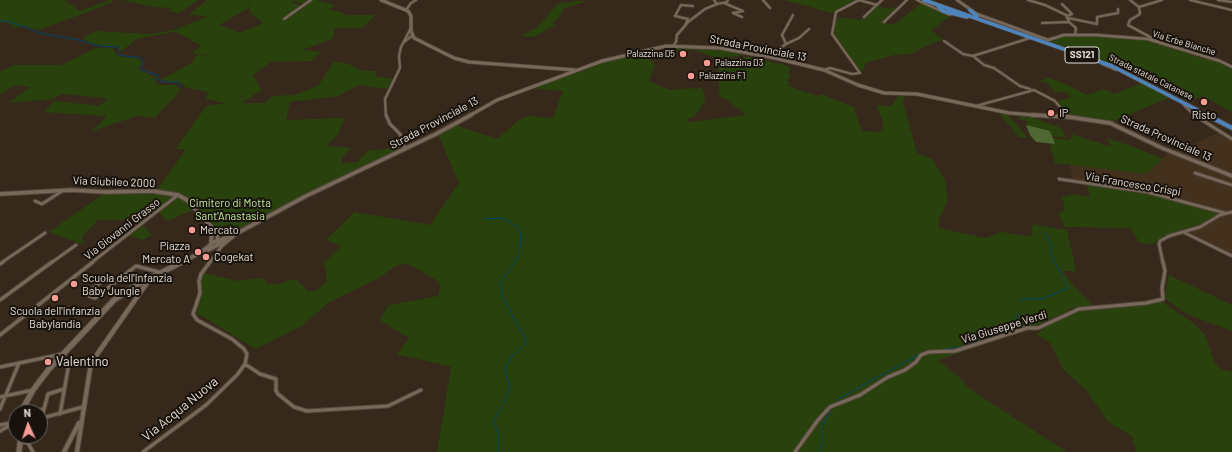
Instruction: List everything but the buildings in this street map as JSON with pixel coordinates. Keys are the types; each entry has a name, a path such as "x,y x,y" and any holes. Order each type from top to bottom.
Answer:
{"main road":[{"path":"381,0 406,10 411,16 411,28 413,36 417,40 462,61 563,70 585,68"},
{"name":"Strada statale Catanese","path":"924,0 1117,69 1168,93 1232,127"},
{"name":"Strada statale Catanese","path":"928,0 1120,68 1160,87 1232,127"},
{"path":"936,2 940,10 946,13 998,26"},
{"path":"970,10 984,20"},
{"name":"Strada Provinciale 13","path":"161,273 306,196 405,150 497,100 546,80 565,75 605,60 657,48 673,46 720,48 779,59 824,70 858,85 880,92 913,93 1008,114 1069,117 1116,125 1162,148 1232,176"},
{"path":"538,68 552,70 565,75"},
{"path":"546,80 555,74 552,70"},
{"path":"563,70 565,75"},
{"path":"25,404 33,390 62,354 114,300 161,273"}],"street":[{"path":"284,19 311,0"},
{"path":"406,10 411,3 416,0"},
{"path":"714,0 717,4"},
{"path":"673,46 676,42 677,35 700,12 728,0"},
{"path":"763,0 770,8"},
{"path":"824,70 830,68 852,74 860,73 832,34 836,12 858,0 877,5"},
{"path":"864,18 882,0"},
{"path":"884,22 907,0"},
{"path":"917,0 950,15"},
{"name":"Via Erbe Bianche","path":"957,0 979,15 1048,40 1053,40 1061,35 1113,35 1161,43 1195,55 1220,61 1232,67"},
{"path":"1028,0 1045,5 1067,17 1097,24 1097,17 1118,13 1118,9"},
{"path":"1130,0 1139,7"},
{"path":"1139,7 1162,0"},
{"path":"1190,0 1232,10"},
{"path":"1218,0 1232,2"},
{"path":"724,3 743,11 733,13 742,16"},
{"path":"1062,4 1072,14 1067,17"},
{"path":"685,26 688,19 676,16 681,5 693,6"},
{"path":"1139,7 1139,15 1130,20 1128,25 1161,43"},
{"path":"786,44 782,35 793,15"},
{"path":"1067,17 1069,22 1076,28 1075,35"},
{"path":"1042,23 1069,22"},
{"path":"405,150 400,134 387,121 384,108 385,97 396,79 400,68 399,56 402,43 411,28"},
{"path":"779,59 779,49 799,38 809,29"},
{"path":"405,39 413,36"},
{"path":"973,56 1030,38 1090,60 1143,82 1184,105 1194,115 1232,138"},
{"path":"405,39 417,40"},
{"path":"944,40 963,54 973,56 984,65 994,68 1020,86 1038,91 1055,101 1069,117"},
{"path":"976,107 1032,90"},
{"path":"1195,173 1232,185"},
{"name":"Via Francesco Crispi","path":"1060,179 1147,192 1225,213"},
{"path":"35,201 42,204 64,190"},
{"name":"Via Giubileo 2000","path":"0,194 6,195 64,190 152,191 178,195"},
{"path":"178,195 187,200 212,231 217,233 220,243"},
{"name":"Via Giovanni Grasso","path":"0,335 178,195"},
{"name":"Via Giuseppe Verdi","path":"795,452 818,420 830,407 860,395 888,377 905,370 916,362 921,356 929,352 955,351 1027,328 1038,328 1079,309 1146,303 1163,298 1162,288 1165,271 1159,244 1162,239 1185,232 1225,213 1232,212"},
{"path":"212,231 212,245"},
{"path":"1185,232 1232,256"},
{"path":"0,264 45,233"},
{"path":"238,233 220,243 201,274 199,280 200,293 193,314 197,320 227,336 244,349 247,354 245,364 260,374 276,379 276,391 278,394 294,407 307,411 388,406 421,390"},
{"path":"0,300 76,245"},
{"path":"89,296 95,298 136,266 161,273"},
{"path":"89,291 108,277 117,280"},
{"path":"76,452 91,363 149,279"},
{"path":"0,367 62,354"},
{"path":"0,409 19,363"},
{"name":"Via Acqua Nuova","path":"143,452 174,431 217,395 245,364"},
{"path":"60,414 68,369"},
{"path":"45,404 48,394 64,389"},
{"path":"0,397 33,390"},
{"path":"48,417 84,407"},
{"path":"64,452 69,440 80,422"},
{"path":"69,440 78,436"}],"shaded area":[{"path":"1220,132 1232,139 1232,255 1186,230 1201,224 1158,196 1087,184 1086,182 1073,180 1070,165 1146,174 1169,152 1175,152"}],"green space":[{"path":"0,0 64,0 80,11 110,0 115,0 104,6 39,30 24,26 15,28 8,22 0,23"},
{"path":"122,0 199,0 179,13 169,11 172,8 153,7"},
{"name":"Cimitero di Motta Sant'Anastasia","path":"207,0 248,0 250,6 249,0 310,0 304,4 294,1 290,2 301,6 311,0 316,0 335,5 329,9 346,14 344,15 375,15 363,28 334,28 332,39 302,50 322,52 311,61 271,62 253,75 262,90 241,103 266,103 272,96 294,95 318,86 334,62 346,63 364,71 377,71 375,76 394,79 387,89 359,85 339,96 290,102 286,120 345,118 337,136 326,146 351,148 342,158 342,163 358,162 368,150 380,150 401,146 401,150 224,239 199,210 192,200 194,199 192,196 189,199 179,194 157,190 186,149 175,149 207,105 227,104 206,99 208,94 207,92 185,87 180,82 168,82 162,79 191,63 197,55 211,56 192,53 201,46 181,34 173,32 137,39 120,52 118,46 104,46 88,42 83,38 96,31 151,34 173,30 207,17 190,14","holes":["249,8 251,13 263,23 240,33 219,25"]},
{"path":"784,0 855,0 833,13"},
{"path":"575,1 588,1 565,8 556,21 551,23 555,25 534,37 522,36 537,27 558,4"},
{"path":"921,3 951,16 931,30 943,40 935,42 911,54 894,55 866,63 863,71 861,72 833,34 836,17 860,20 878,6 888,9 892,7 896,8 882,21 891,25 897,23"},
{"path":"974,14 1053,41 1062,36 1097,35 1149,40 1198,57 1219,62 1232,67 1232,112 1203,96 1190,101 1151,81 1106,62"},
{"path":"675,47 721,49 777,60 747,55 717,58 695,50 674,50"},
{"path":"95,48 114,49 117,56 139,59 142,62 138,69 154,77 156,82 160,85 176,85 181,90 155,118 137,116 92,131 107,116 44,112 54,101 100,106 108,98 61,94 53,99 8,103 31,87 15,85 0,95 0,72 14,65 62,65"},
{"path":"641,52 638,57 654,61 652,63 655,65 649,81 670,90 689,88 696,89 702,87 705,98 704,103 695,116 688,119 688,122 746,115 726,99 720,97 718,77 719,59 750,57 788,66 791,69 788,74 791,75 787,80 789,82 788,86 818,96 822,94 856,108 854,109 862,131 879,132 883,128 882,119 876,105 892,106 899,94 908,94 943,100 943,102 911,95 904,97 903,102 917,153 931,158 945,180 948,200 939,220 939,228 985,238 1002,232 1031,237 1033,224 1067,230 1076,271 1061,271 1093,306 1067,309 1069,310 1067,313 1047,320 1029,330 938,360 960,378 970,389 1067,452 437,452 451,367 397,354 409,338 380,320 389,305 438,296 441,283 409,264 398,265 377,279 328,303 302,326 256,349 197,313 202,292 201,280 204,273 238,281 262,278 268,284 280,284 290,280 297,280 308,291 316,291 326,282 326,268 323,264 341,246 326,240 355,212 430,225 459,183 438,134 455,125 497,139 519,120 529,116 553,118 563,91 529,88 583,71 601,62"},
{"path":"1048,78 1064,83 1087,95 1104,89 1114,94 1142,83 1169,98 1111,122 1068,116 1056,102 1071,97 1065,92 1055,92 1046,82 1037,82"},
{"path":"999,113 1008,115 1028,138 1019,137"},
{"path":"1019,116 1032,117 1061,128 1066,138 1052,136 1050,131 1026,125 1028,122 1043,125 1021,120"},
{"path":"1026,125 1050,131 1055,143 1036,142 1030,135"},
{"path":"1071,134 1112,147 1107,138 1163,159 1146,174 1055,163 1050,145 1055,143 1053,138 1068,140 1072,138"},
{"path":"1087,184 1158,196 1220,212 1201,224 1162,236 1155,244 1140,243 1130,228 1065,227 1058,214 1065,210 1062,196 1070,196 1069,194 1090,197"},
{"path":"148,192 174,196 141,223 125,219 98,220 81,238 85,241 82,244 49,232 105,193"},
{"path":"179,197 193,210 168,221 165,220 159,212"},
{"path":"143,225 152,235 143,240 129,236"},
{"path":"1169,275 1232,305 1232,331 1187,314 1168,301 1165,296"},
{"path":"1162,302 1192,322 1205,335 1214,361 1221,369 1232,372 1232,452 1134,452 1136,450 1132,436 1108,422 1087,391 1063,369 1050,343 1036,334 1050,324 1080,310"}],"waterway":[{"path":"0,21 9,21 40,33 79,40 98,46 118,47 119,55 141,58 144,62 140,68 142,70 157,75 157,79 164,82 178,82 181,88"},
{"path":"484,219 503,218 519,228 521,238 519,256 499,284 503,288 501,294 525,339 524,345 512,356 505,368 509,386 506,398 494,421 498,434 498,452"},
{"path":"1022,302 1022,299 1042,299 1068,288 1053,259 1050,251 1052,247 1045,232"},
{"path":"923,353 960,347 1004,333 1019,313"},
{"path":"835,404 840,398 920,354"},
{"path":"819,452 823,444 823,425 831,408"}],"place":[{"name":"Palazzina D5","path":"683,54"},
{"name":"Palazzina D3","path":"707,63"},
{"name":"Palazzina F1","path":"691,76"},
{"name":"Risto","path":"1204,102"},
{"name":"IP","path":"1051,113"},
{"name":"Mercato","path":"192,230"},
{"name":"Piazza Mercato A","path":"198,252"},
{"name":"Cogekat","path":"206,257"},
{"name":"Scuola dell'infanzia Baby Jungle","path":"74,284"},
{"name":"Scuola dell'infanzia Babylandia","path":"55,298"},
{"name":"Valentino","path":"48,362"}]}
